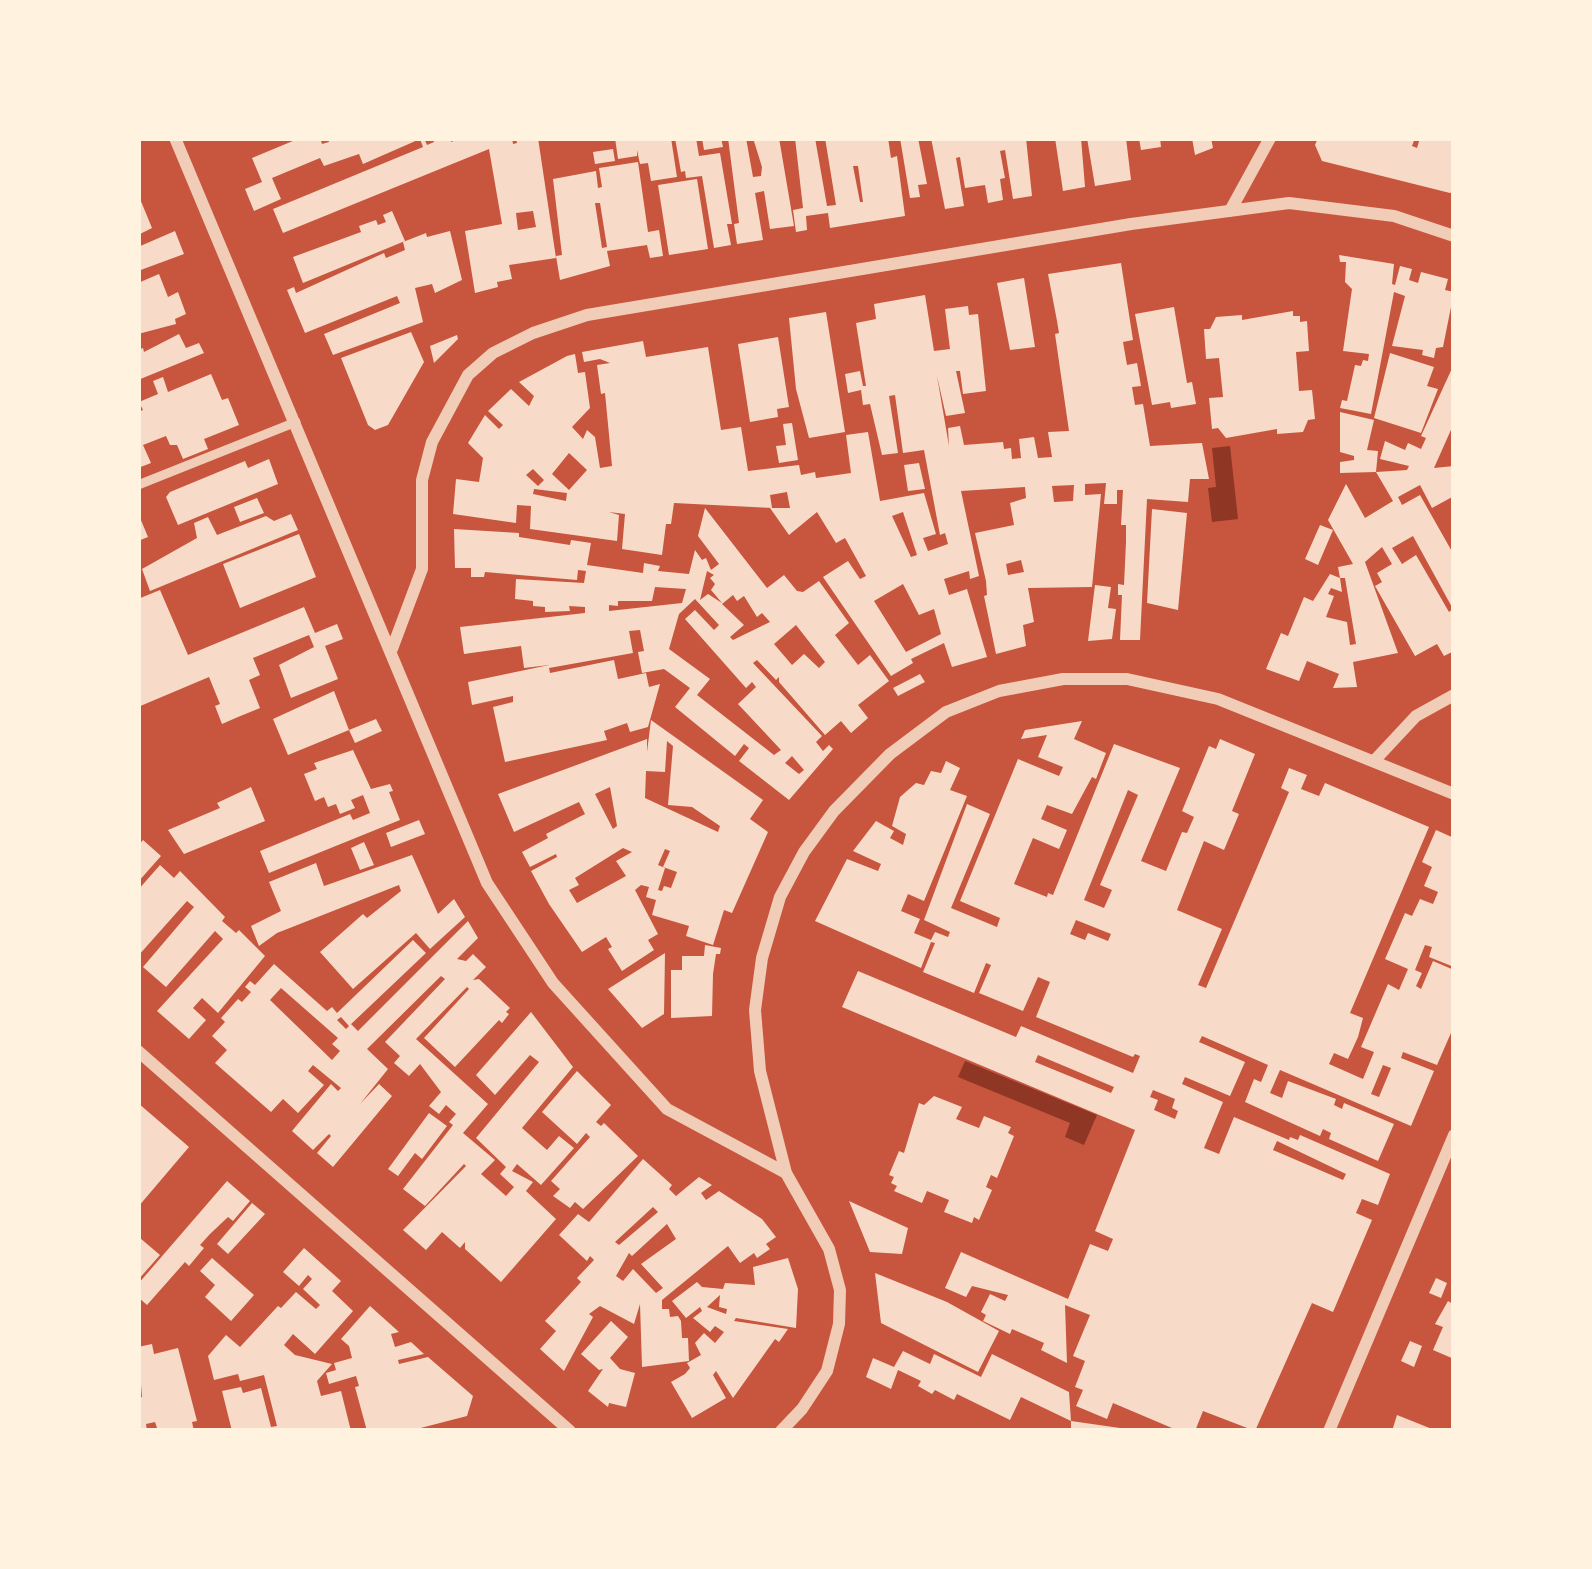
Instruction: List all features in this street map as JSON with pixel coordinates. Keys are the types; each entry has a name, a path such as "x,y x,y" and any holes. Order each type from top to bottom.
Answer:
{"street":[{"path":"175,138 488,883 553,983 667,1109 786,1173"},
{"path":"1230,211 1270,138"},
{"path":"392,649 422,568 422,480 433,442 468,375 493,353 533,333 587,315 1131,224 1289,203 1394,216 1454,236"},
{"path":"781,1431 827,1371 840,1290 829,1250 786,1173 760,1071 755,1010 762,958 780,897 804,852 834,811 890,754 946,712 999,691 1063,679 1127,680 1218,699 1454,794"},
{"path":"1374,761 1416,716 1454,695"},
{"path":"138,1052 570,1431"},
{"path":"1329,1431 1454,1135"}],"lane":[{"path":"138,485 296,422"}],"shaded area":[{"path":"1230,446 1238,519 1212,522 1208,488 1216,487 1212,448"},
{"path":"965,1061 1097,1115 1084,1145 1065,1137 1070,1123 958,1077"}],"building":[{"path":"300,138 320,138 322,144 328,138 424,138 427,145 433,138 451,138 451,142 512,138 513,144 516,138 538,138 556,258 509,265 512,279 475,293 465,231 502,224 489,149 283,233 273,209 423,147 420,139 363,164 359,154 324,166 320,158 272,178 281,199 254,211 245,189 262,182 252,158","holes":["533,211 536,227 518,230 516,213"]},
{"path":"615,138 671,138 677,177 651,181 648,163 640,164 637,150 637,156 618,159"},
{"path":"675,138 696,138 699,156 720,153 731,245 714,248 702,176 686,178 685,171 681,172"},
{"path":"702,138 721,138 723,147 704,150"},
{"path":"728,138 746,138 753,177 761,176 762,167 753,138 779,138 794,226 770,229 764,191 755,193 763,240 737,244 734,224 739,223"},
{"path":"795,138 815,138 827,206 836,205 825,138 888,138 891,158 897,156 905,216 830,228 828,213 806,216 807,230 796,232 793,210 803,208","holes":["853,166 858,166 863,202"]},
{"path":"900,138 918,138 927,184 918,185 920,197 910,198"},
{"path":"931,138 1026,138 1032,196 1013,199 1005,150 1000,151 1003,200 988,203 985,185 965,188 960,157 956,158 964,206 945,209"},
{"path":"1055,138 1081,138 1085,187 1063,191"},
{"path":"1087,138 1126,138 1131,180 1095,186"},
{"path":"1139,138 1160,138 1161,147 1141,150"},
{"path":"1192,138 1211,138 1213,148 1195,155"},
{"path":"1318,138 1415,138 1412,146 1417,148 1420,138 1454,138 1454,191 1322,161 1315,145"},
{"path":"613,149 615,161 595,164 593,152"},
{"path":"638,162 648,232 659,230 663,256 650,258 647,245 607,251 610,266 560,280 556,256 562,255 553,179 596,171 598,188 602,187 599,168","holes":["595,203 600,203 607,247 602,248"]},
{"path":"697,179 708,249 669,255 658,185"},
{"path":"138,194 152,228 138,235"},
{"path":"392,211 405,241 303,283 293,257 361,232 359,226 386,222 383,215"},
{"path":"175,231 184,254 138,271 138,247"},
{"path":"450,231 462,280 435,293 432,284 415,288 423,322 333,355 324,334 400,303 397,296 305,333 287,290 294,287 296,293 384,253 386,258 405,250 403,242 426,233 427,237"},
{"path":"1339,255 1394,264 1395,285 1400,266 1412,269 1409,280 1418,283 1421,272 1448,279 1445,290 1454,292 1443,347 1436,348 1434,358 1422,355 1423,350 1392,346 1405,296 1394,292 1371,414 1340,408 1342,400 1347,401 1355,365 1368,361 1369,354 1343,351 1352,289 1345,282 1346,262 1340,262"},
{"path":"1121,263 1133,340 1123,342 1127,365 1137,363 1141,386 1132,387 1135,405 1143,404 1150,446 1202,443 1209,479 1190,479 1188,502 1147,499 1140,640 1120,640 1122,595 1118,595 1118,584 1124,585 1126,542 1126,525 1121,525 1123,490 1117,490 1117,504 1104,504 1106,483 1085,484 1085,495 1101,494 1092,587 1028,588 1034,622 1023,625 1026,646 996,654 975,533 1014,525 1010,503 1026,498 1025,487 961,491 979,576 970,579 969,571 944,579 949,595 967,589 987,657 952,667 944,643 911,659 913,663 891,676 823,577 848,561 860,579 866,576 845,538 836,543 817,512 789,535 770,508 674,503 662,555 622,549 625,514 609,512 619,515 617,541 530,529 531,506 517,505 516,523 453,514 456,479 479,482 483,458 468,443 485,415 499,429 503,425 488,411 511,389 529,406 534,396 519,382 567,356 575,354 578,373 585,372 590,408 572,427 583,439 587,430 595,437 600,468 612,466 605,393 601,394 597,365 610,363 600,359 584,362 582,352 643,341 646,357 708,347 721,430 741,427 748,471 799,465 801,475 815,472 816,478 851,473 846,435 868,432 880,501 924,493 936,534 923,538 928,551 948,544 945,533 940,535 924,450 903,453 895,395 889,396 898,453 882,455 870,404 863,405 861,390 848,393 845,374 860,371 866,386 856,323 876,319 874,304 925,295 934,351 950,349 945,309 968,306 969,315 978,314 986,391 963,394 960,371 956,371 965,413 946,416 937,376 949,446 948,428 960,426 964,445 1003,442 1004,449 1011,448 1012,459 1021,458 1019,439 1034,437 1038,458 1052,457 1048,432 1069,431 1048,274","holes":["569,453 587,470 569,490 552,474","533,469 544,480 538,486 526,475","1074,485 1073,501 1054,502 1052,486","534,489 567,493 566,501 533,494","787,492 790,508 772,508 770,495","903,512 917,555 911,557 892,516","1021,560 1024,572 1008,575 1006,564","903,584 919,615 934,609 941,634 906,652 874,601"]},
{"path":"159,274 168,297 178,292 186,314 175,319 176,324 138,334 138,283"},
{"path":"1024,278 1035,347 1010,350 997,283"},
{"path":"1174,307 1187,383 1192,382 1196,404 1171,408 1170,402 1152,405 1135,314"},
{"path":"1293,311 1300,322 1307,321 1309,351 1296,352 1299,391 1312,390 1315,419 1308,420 1303,432 1277,434 1277,429 1226,438 1218,428 1212,429 1209,398 1223,397 1219,358 1206,359 1204,329 1210,329 1216,317 1242,315 1242,320"},
{"path":"826,312 845,432 809,438 796,389 789,318"},
{"path":"411,332 424,362 388,425 375,430 368,425 341,358"},
{"path":"179,334 186,348 199,343 204,353 138,380 138,350 144,352"},
{"path":"457,335 458,339 434,363 430,346"},
{"path":"778,337 789,407 777,409 778,417 750,422 738,344"},
{"path":"1390,353 1434,367 1427,386 1438,389 1421,433 1374,418"},
{"path":"1454,364 1454,423 1434,468 1454,466 1454,496 1432,508 1420,485 1398,497 1402,505 1420,495 1454,555 1454,651 1444,656 1437,644 1415,656 1375,586 1382,582 1377,573 1392,564 1382,547 1365,562 1398,653 1353,662 1357,687 1333,688 1339,674 1307,661 1299,681 1266,669 1281,633 1288,636 1304,597 1313,601 1330,574 1340,578 1338,567 1353,564 1328,520 1346,484 1365,518 1393,501 1376,472 1409,466 1380,459 1385,441 1405,450 1408,443 1421,449 1426,438 1421,436","holes":["1413,536 1453,609 1449,612 1416,555 1402,564 1392,548","1340,578 1345,578 1356,644 1350,645 1347,622 1326,617 1334,596 1328,594 1331,588 1342,592"]},
{"path":"211,374 239,425 204,439 208,449 183,459 166,436 143,445 151,463 138,468 138,412 143,410 139,402 158,394 153,381 163,377 168,392"},
{"path":"1340,412 1374,420 1367,450 1378,451 1376,472 1340,473 1340,462 1354,460 1354,456 1340,452"},
{"path":"792,423 798,460 779,463 776,446 786,445 783,424"},
{"path":"269,459 278,484 178,525 166,497 170,492 245,461 248,468"},
{"path":"919,463 925,489 908,491 904,465"},
{"path":"257,498 264,513 240,522 234,507"},
{"path":"705,508 767,588 784,575 797,591 819,581 849,623 835,635 858,665 870,655 889,681 858,705 868,718 851,733 841,721 825,735 779,677 776,680 757,660 753,663 822,736 816,742 823,751 829,745 833,749 789,800 739,761 749,748 744,744 735,756 675,707 690,688 664,669 642,673 640,630 629,631 633,653 549,668 550,673 614,660 618,679 646,673 649,687 660,684 648,727 630,732 627,723 604,731 607,740 505,762 493,707 513,702 513,696 472,705 468,682 549,665 524,668 521,646 464,654 460,627 585,613 585,607 569,606 570,611 545,612 545,607 533,606 533,601 515,599 516,579 584,583 586,571 578,570 577,580 485,572 484,577 471,577 471,568 455,568 454,529 519,533 519,537 570,545 571,540 591,543 587,565 643,573 644,563 660,566 658,571 689,574 695,550 711,570 719,564 698,536","holes":["707,571 714,575 711,590 722,603 708,594 700,600","655,587 686,589 682,603 609,611 609,605 618,606 618,601 652,601","733,595 737,601 744,596 757,617 762,613 770,622 733,640 730,637 744,625 722,604","695,599 719,625 714,630 695,610 685,619 746,688 752,682 756,687 738,704 781,750 774,755 697,695 710,679 669,649 679,614","796,625 825,662 819,668 804,654 792,665 774,644","792,756 804,770 799,774 785,763"]},
{"path":"1152,509 1187,513 1178,610 1147,603"},
{"path":"138,513 148,537 138,541"},
{"path":"291,514 298,530 150,591 142,569 197,538 194,523 208,517 217,535 266,516 274,521"},
{"path":"1320,525 1333,530 1318,565 1305,559"},
{"path":"299,534 316,577 240,608 223,564"},
{"path":"1095,585 1111,587 1108,608 1116,609 1112,639 1088,641"},
{"path":"160,590 188,655 304,607 315,633 337,624 343,639 325,646 338,679 291,698 279,665 314,647 309,635 253,658 260,675 249,680 260,708 222,724 209,677 138,707 138,599"},
{"path":"920,674 925,682 898,696 893,688"},
{"path":"334,691 349,730 288,755 273,719"},
{"path":"376,719 382,731 355,743 349,730"},
{"path":"651,720 763,800 750,819 768,832 732,913 724,910 713,945 686,936 689,926 652,915 656,900 646,897 649,887 641,885 635,890 658,934 648,940 654,950 622,971 606,937 582,952 549,904 531,871 556,854 530,867 522,852 585,814 579,802 514,832 498,794 647,739 647,752","holes":["667,741 673,746 668,805 692,807 720,826 718,832 645,798 646,771 665,772","610,787 617,826 613,829 595,794","623,848 632,852 616,861 626,876 577,903 569,890 579,885 575,878","665,849 670,851 663,867 677,872 671,888 658,890 665,868 658,865"]},
{"path":"1082,721 1074,739 1106,753 1096,779 1092,777 1072,814 1047,805 1041,819 1067,830 1059,849 1033,838 1014,884 1047,897 1053,895 1114,744 1180,768 1141,861 1166,871 1182,832 1187,833 1194,817 1182,811 1209,746 1216,749 1220,739 1255,754 1232,811 1239,814 1224,850 1204,841 1177,910 1222,929 1198,985 1206,988 1289,792 1281,788 1289,768 1307,775 1301,789 1319,796 1325,783 1429,827 1350,1013 1363,1018 1358,1037 1348,1059 1334,1053 1329,1064 1363,1079 1374,1052 1361,1047 1388,984 1399,990 1408,969 1385,959 1405,913 1412,916 1420,899 1433,904 1438,892 1424,886 1432,867 1422,862 1436,830 1454,838 1454,967 1429,957 1432,947 1425,945 1415,970 1422,973 1416,986 1421,989 1433,961 1454,970 1454,1026 1437,1065 1403,1052 1401,1058 1434,1071 1411,1126 1280,1070 1270,1093 1282,1098 1288,1081 1336,1099 1334,1105 1342,1109 1344,1103 1394,1124 1378,1161 1329,1139 1331,1133 1323,1129 1320,1136 1245,1102 1254,1079 1261,1082 1268,1065 1202,1036 1199,1042 1245,1062 1230,1096 1185,1077 1182,1084 1223,1102 1204,1148 1219,1154 1234,1117 1289,1140 1298,1140 1300,1135 1390,1174 1378,1205 1362,1199 1356,1213 1372,1220 1333,1312 1312,1303 1255,1431 1203,1411 1195,1431 1179,1431 1113,1403 1107,1419 1076,1406 1083,1390 1075,1387 1085,1361 1073,1356 1090,1315 1065,1305 1067,1363 1041,1350 1044,1343 983,1321 986,1315 981,1312 990,1294 1005,1301 1008,1295 972,1286 966,1297 945,1288 961,1252 1068,1299 1090,1244 1108,1251 1113,1239 1095,1231 1135,1130 842,1007 858,971 1016,1037 1021,1026 1133,1073 1140,1056 1036,1017 1050,982 1038,977 1023,1011 979,993 991,965 986,963 974,993 923,972 935,943 931,942 921,968 815,921 847,859 878,871 881,864 853,851 876,821 894,831 890,838 903,845 906,834 892,826 900,797 916,783 924,785 931,771 941,773 946,761 960,768 950,790 967,796 924,901 908,894 901,911 920,919 914,933 931,940 935,932 948,937 950,932 924,920 967,804 990,814 951,908 997,927 1000,918 960,901 1018,759 1059,776 1063,767 1038,757 1047,735 1021,739 1025,730","holes":["1128,790 1138,795 1100,885 1112,890 1104,908 1084,900","1076,920 1111,934 1108,941 1088,933 1085,940 1070,934","1038,1055 1114,1087 1111,1093 1035,1062","1383,1065 1391,1068 1379,1097 1371,1094","1153,1090 1175,1099 1175,1119 1154,1110 1158,1100 1150,1097","1277,1141 1346,1174 1343,1180 1273,1150"]},
{"path":"353,750 371,789 390,784 400,820 269,873 260,851 350,814 353,820 370,813 363,795 351,800 355,808 340,814 336,804 328,807 324,797 315,801 304,774 317,769 314,763"},
{"path":"251,787 265,821 184,854 168,830 220,808 217,803"},
{"path":"419,820 425,834 391,847 386,833"},
{"path":"143,840 161,856 138,882 138,846"},
{"path":"364,842 374,865 360,870 351,848"},
{"path":"412,855 438,914 454,899 465,917 430,949 416,933 353,989 320,952 363,914 367,918 401,891 399,885 277,933 259,946 251,926 281,911 269,882 316,863 324,886"},
{"path":"160,865 174,878 180,871 225,917 222,921 236,933 239,930 265,956 218,1013 202,998 193,1008 206,1020 189,1039 157,1011 223,939 215,931 166,987 143,967 194,907 187,901 138,956 138,890"},
{"path":"468,921 478,938 457,959 466,961 473,954 486,967 473,980 479,979 510,1008 509,1014 455,1067 424,1038 467,987 416,1039 488,1104 463,1133 495,1160 481,1174 506,1196 514,1187 500,1174 506,1167 476,1138 539,1062 530,1055 495,1095 476,1075 531,1012 573,1067 522,1128 547,1150 559,1136 574,1148 541,1185 517,1164 512,1171 533,1182 526,1191 556,1219 501,1282 465,1249 465,1242 460,1248 442,1232 426,1250 403,1230 466,1166 425,1206 403,1189 453,1125 449,1122 456,1114 446,1105 439,1114 429,1106 441,1092 420,1064 409,1076 394,1063 400,1056 385,1042 445,979 441,976 367,1049 388,1069 360,1104 379,1084 392,1096 333,1167 317,1153 329,1134 313,1150 292,1131 331,1084 338,1091 341,1088 313,1065 308,1071 324,1085 298,1113 283,1099 271,1112 215,1063 227,1050 212,1036 225,1022 221,1018 251,992 245,987 250,981 255,985 274,964 327,1011 332,1007 337,1013 413,940 426,953 351,1024 358,1031","holes":["281,988 338,1038 332,1044 340,1051 332,1060 270,1000"]},
{"path":"705,945 721,948 713,974 712,1016 671,1018 671,970 682,970 682,956 704,956"},
{"path":"665,953 664,1014 642,1028 608,989"},
{"path":"577,1071 611,1105 596,1122 604,1123 638,1156 583,1209 575,1202 570,1208 553,1196 560,1189 551,1181 590,1137 586,1133 577,1144 542,1112"},
{"path":"934,1096 962,1107 956,1119 979,1128 984,1116 1011,1127 1008,1133 1014,1136 997,1178 991,1175 986,1187 992,1190 979,1220 974,1217 972,1223 944,1212 949,1200 927,1191 922,1203 894,1191 897,1186 891,1183 894,1177 889,1175 899,1151 904,1153 919,1103 924,1105"},
{"path":"138,1103 189,1147 138,1207"},
{"path":"429,1113 447,1126 422,1159 415,1153 398,1176 388,1169"},
{"path":"643,1159 672,1185 669,1189 676,1196 699,1177 712,1185 701,1193 706,1200 719,1191 762,1219 776,1237 766,1244 770,1249 740,1263 728,1246 662,1300 662,1309 669,1309 670,1317 678,1316 681,1321 689,1361 642,1367 640,1304 634,1324 600,1306 589,1314 593,1317 564,1371 540,1349 556,1331 545,1321 581,1282 577,1278 594,1260 590,1256 587,1261 559,1235 578,1214 589,1222","holes":["653,1207 658,1212 619,1245 615,1242","667,1224 676,1239 641,1264 663,1288 656,1293 633,1269 623,1281 616,1276 629,1253 632,1256"]},
{"path":"227,1181 250,1201 233,1221 228,1217 210,1234 189,1266 185,1262 147,1305 138,1297 138,1284"},
{"path":"849,1201 908,1228 902,1254 870,1252"},
{"path":"252,1203 265,1214 228,1254 217,1244"},
{"path":"140,1238 160,1255 138,1280 138,1241"},
{"path":"304,1248 341,1281 332,1291 353,1311 315,1354 293,1334 284,1345 295,1355 332,1364 317,1381 321,1396 341,1391 351,1431 232,1431 222,1391 241,1387 243,1393 261,1388 271,1427 277,1426 264,1375 214,1380 208,1356 226,1335 240,1347 296,1292 316,1309 320,1305 303,1289 312,1279 308,1275 299,1286 283,1272"},
{"path":"212,1258 254,1295 231,1321 205,1297 215,1285 200,1271"},
{"path":"788,1258 798,1289 796,1328 736,1318 734,1321 788,1329 779,1342 775,1339 733,1398 716,1371 713,1375 726,1398 692,1418 671,1382 701,1355 695,1343 704,1333 715,1343 724,1332 715,1326 710,1332 693,1318 702,1311 700,1307 686,1318 672,1301 697,1282 723,1289 725,1283 755,1285 753,1267","holes":["720,1295 719,1307 727,1309 726,1314 707,1307"]},
{"path":"875,1273 947,1302 999,1331 978,1372 881,1323"},
{"path":"1436,1278 1447,1283 1441,1298 1429,1293"},
{"path":"1448,1301 1453,1304 1454,1359 1433,1350 1443,1327 1435,1324"},
{"path":"370,1306 399,1332 391,1334 395,1347 411,1342 424,1354 398,1360 399,1364 428,1357 473,1396 467,1416 409,1431 367,1431 356,1376 329,1384 326,1373 336,1370 334,1363 352,1358 341,1339"},
{"path":"611,1321 628,1337 610,1358 620,1369 635,1373 626,1407 609,1403 608,1407 588,1391 603,1369 581,1354"},
{"path":"1410,1341 1422,1346 1414,1367 1401,1361"},
{"path":"152,1344 154,1354 178,1348 197,1421 192,1422 194,1431 158,1431 155,1422 146,1424 147,1431 138,1431 138,1398 142,1397 138,1347"},
{"path":"903,1351 930,1364 934,1354 981,1377 992,1354 1069,1392 1071,1421 1021,1397 1010,1420 957,1394 954,1400 935,1390 932,1394 918,1386 921,1381 898,1370 891,1389 866,1377 873,1358 894,1367"},
{"path":"1397,1415 1437,1431 1392,1431"},
{"path":"1071,1421 1120,1428 1120,1431 1071,1431"}]}
